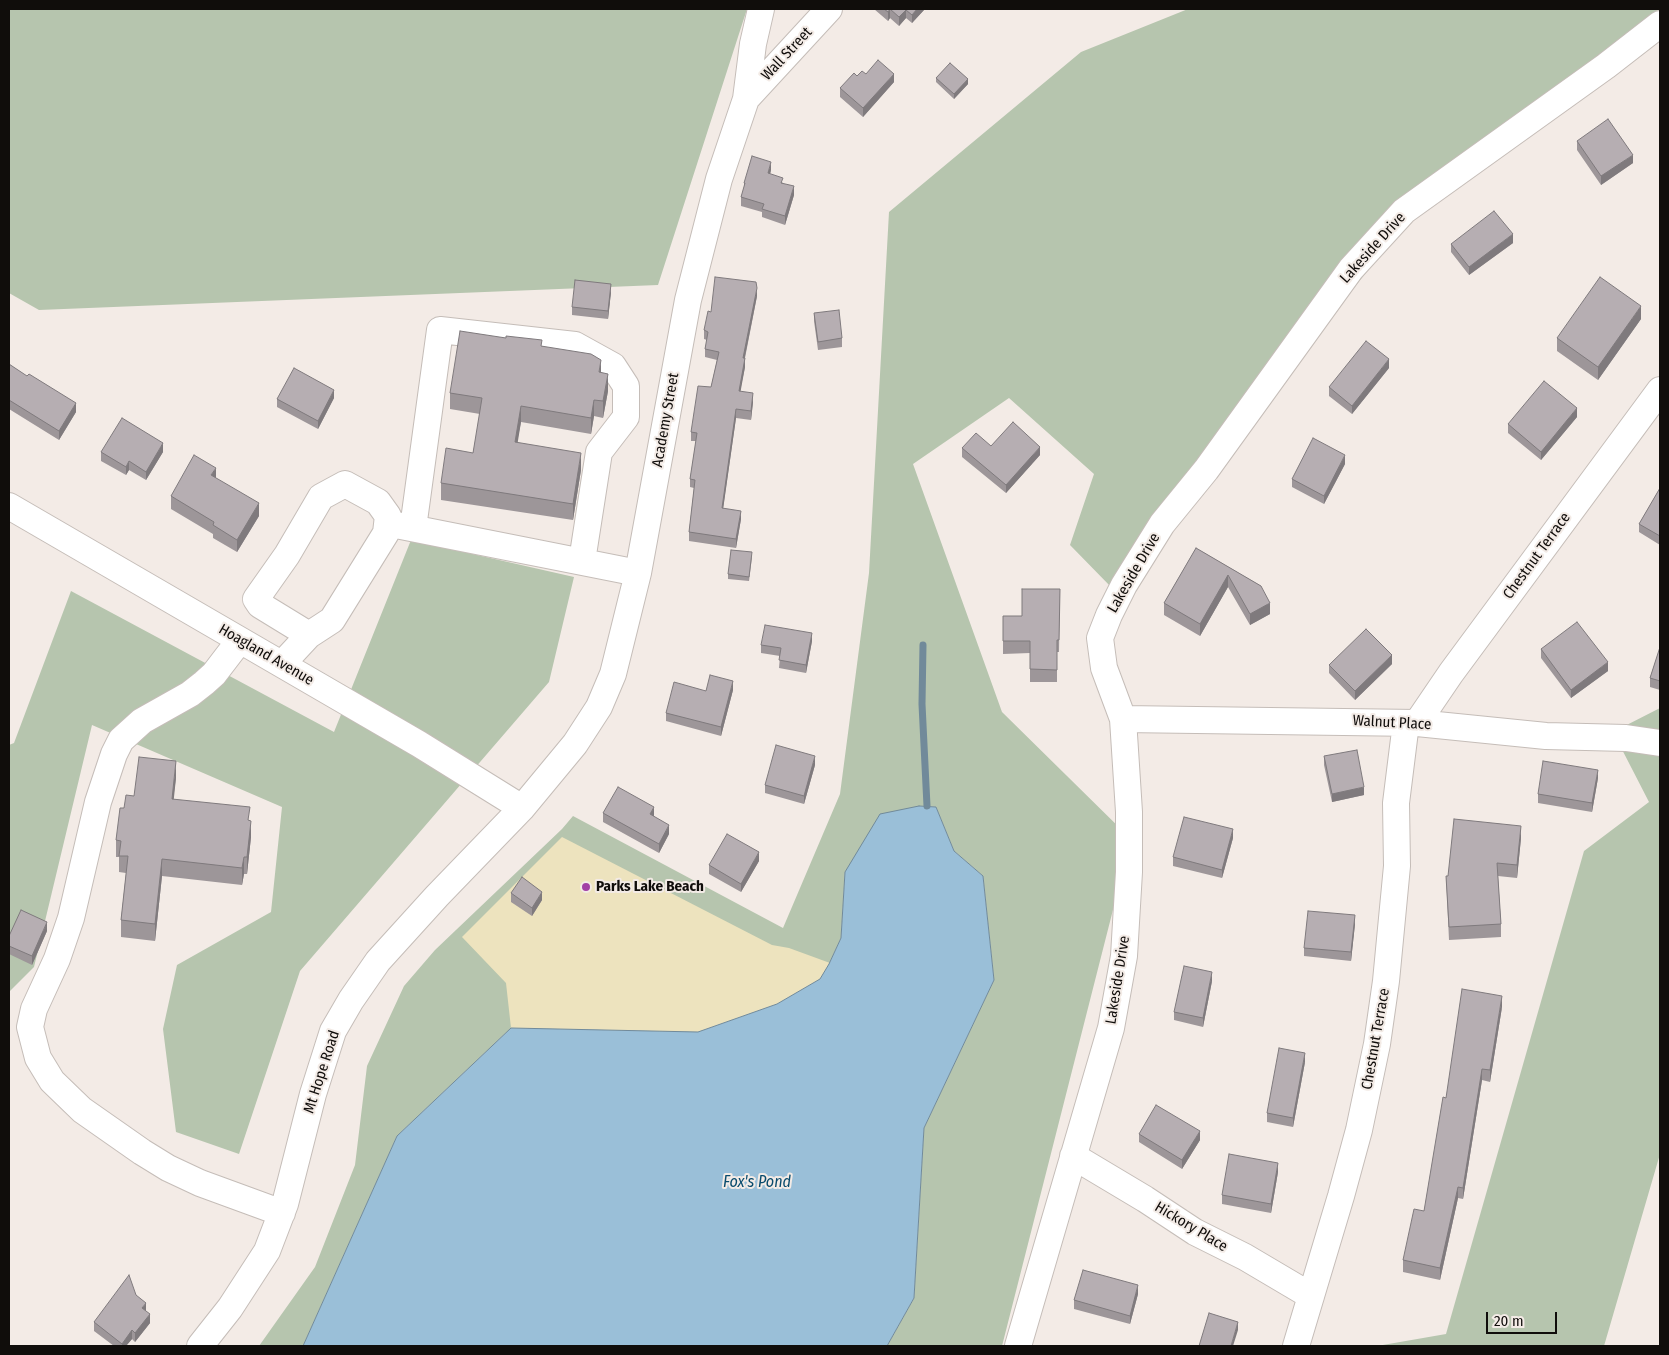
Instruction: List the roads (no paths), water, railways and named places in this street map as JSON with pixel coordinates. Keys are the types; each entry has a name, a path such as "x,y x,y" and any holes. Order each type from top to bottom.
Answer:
{"street":[{"name":"Academy Street","path":"522,808 575,744 599,707 613,674 638,573 688,300 718,179 746,99 753,44 761,9"},
{"name":"Wall Street","path":"746,99 829,9"},
{"name":"Lakeside Drive","path":"1018,1346 1111,1028 1124,956 1129,872 1129,812 1123,719 1104,668 1100,638 1124,585 1162,524 1206,470 1351,269 1404,211 1606,66 1660,24"},
{"path":"413,528 440,330 575,345 614,366 626,386 626,417 599,452 582,561"},
{"name":"Chestnut Terrace","path":"1296,1346 1359,1130 1377,1044 1386,981 1397,866 1396,803 1412,723 1660,390"},
{"path":"282,664 309,635 332,620 386,533 388,516 378,502 345,484 321,497 287,555 256,599 260,605 309,635"},
{"name":"Hoagland Avenue","path":"9,506 419,744 522,808"},
{"path":"387,523 638,573"},
{"path":"240,640 214,674 204,683 190,694 142,720 121,740 114,754 98,802 71,918 57,959 34,1009 30,1027 38,1058 52,1081 82,1110 168,1168 200,1183 282,1213"},
{"name":"Walnut Place","path":"1123,719 1412,723 1546,736 1626,738 1660,743"},
{"name":"Mt Hope Road","path":"200,1346 230,1308 267,1251 282,1213 316,1085 333,1031 351,1000 378,961 437,896 522,808"},
{"name":"Hickory Place","path":"1073,1156 1145,1199 1195,1232 1245,1257 1311,1296"}],"water":[{"name":"Fox's Pond","path":"919,806 936,807 954,851 983,876 994,980 924,1128 914,1298 887,1346 303,1346 397,1136 511,1028 698,1032 777,1004 820,979 829,964 841,938 845,872 880,814"}],"waterway":[{"path":"923,645 922,704 927,806"}],"place":[{"name":"Parks Lake Beach","path":"586,887"}]}
